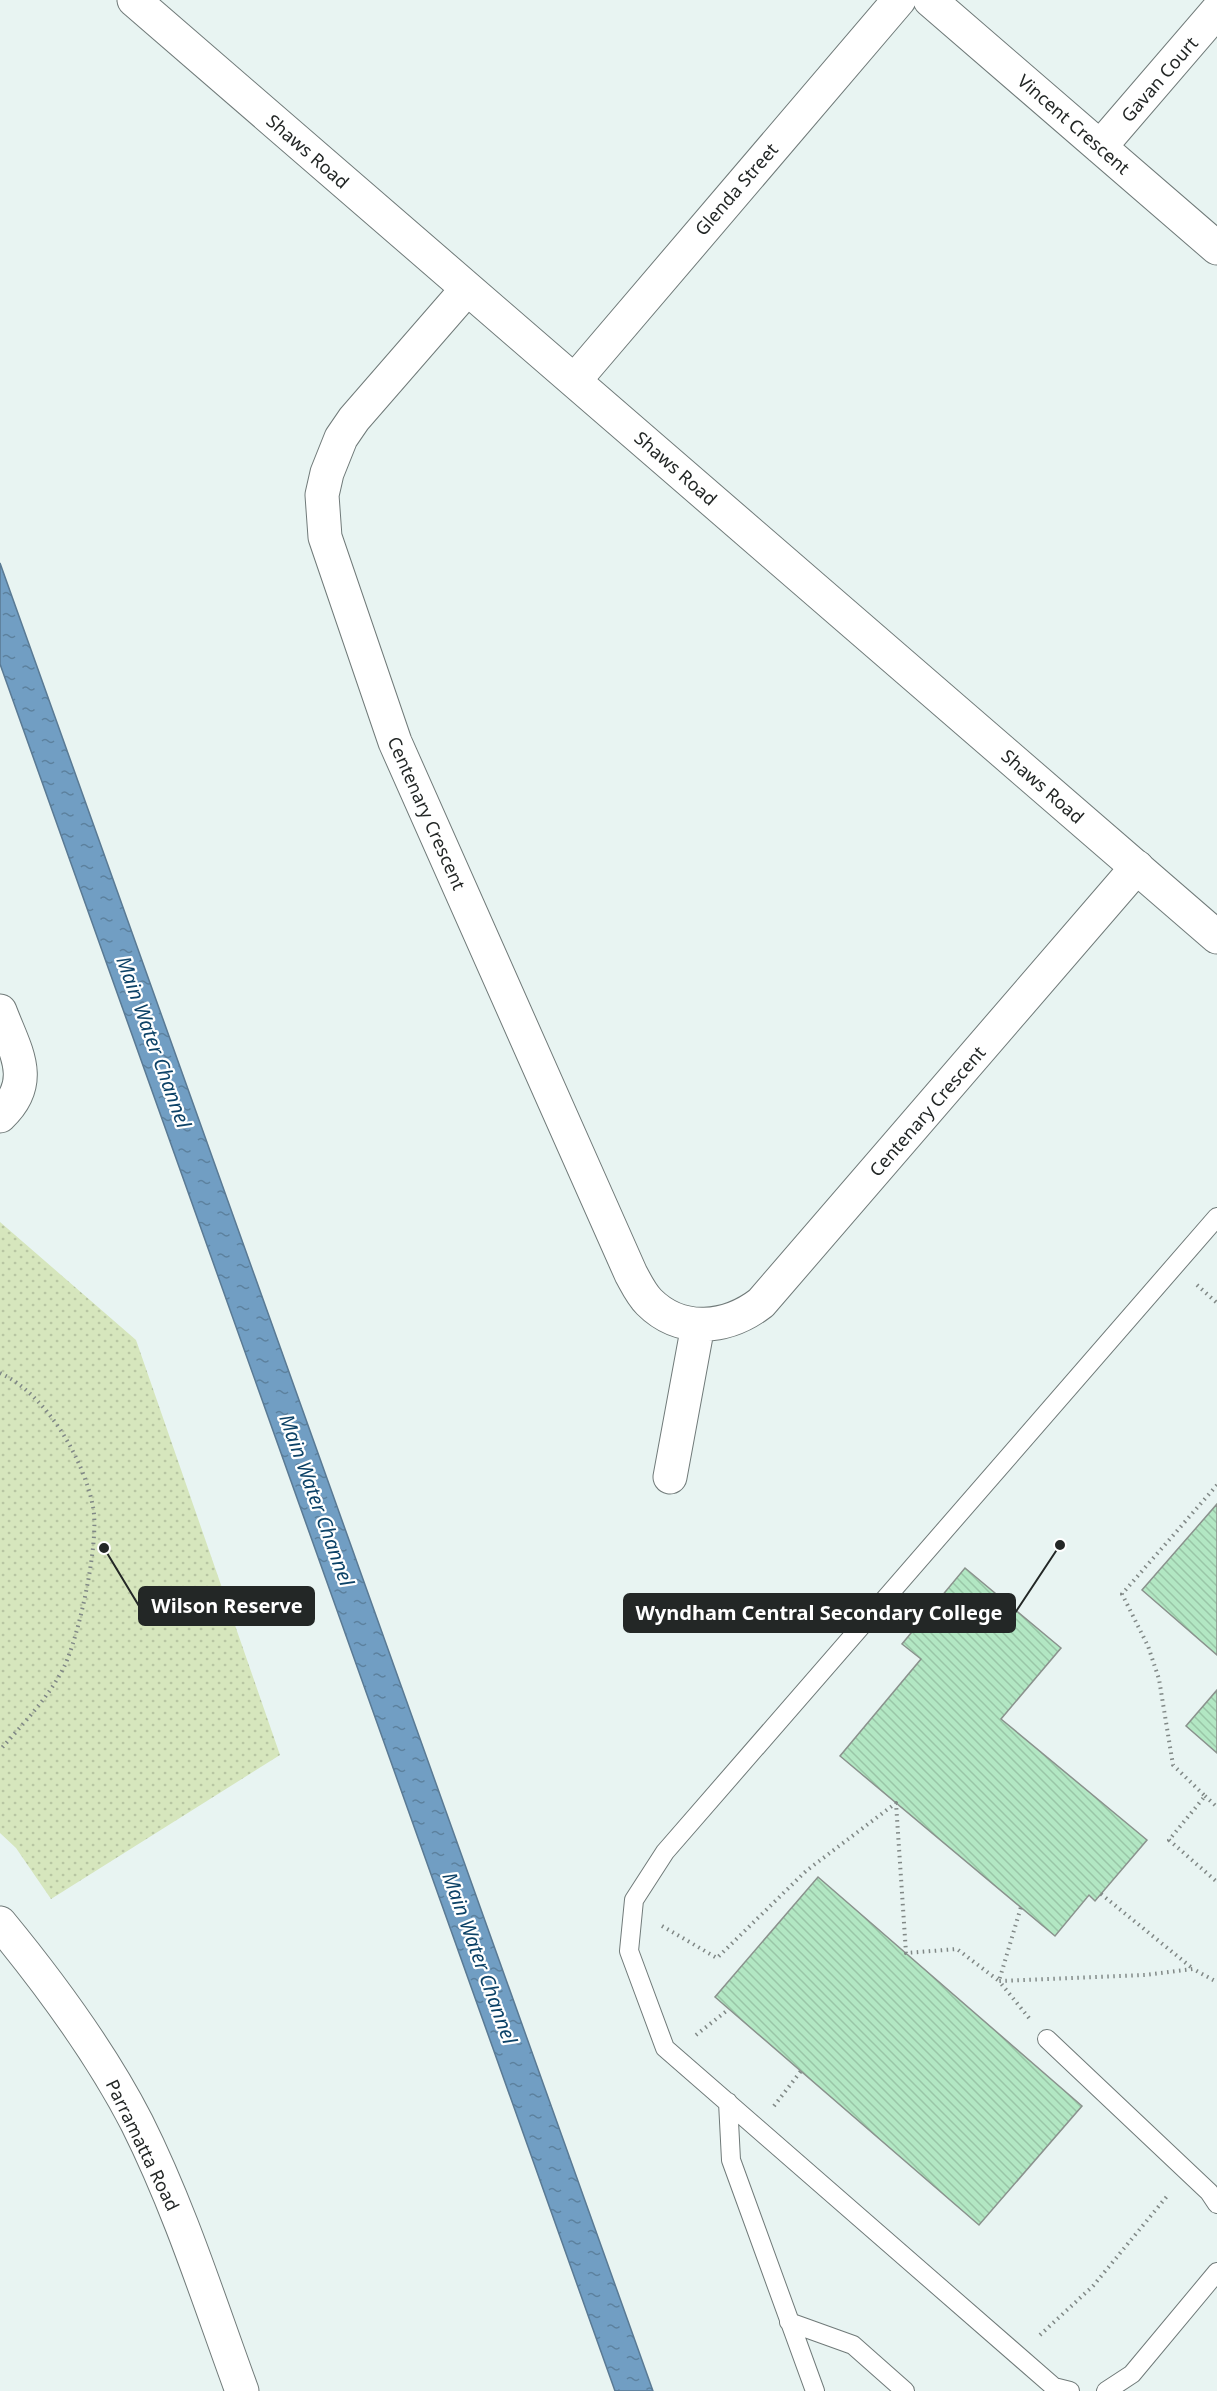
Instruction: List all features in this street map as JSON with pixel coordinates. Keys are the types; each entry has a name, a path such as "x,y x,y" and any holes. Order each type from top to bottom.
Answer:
{"street":[{"name":"Shaws Road","path":"134,0 1217,937"},
{"name":"Glenda Street","path":"574,380 899,0"},
{"name":"Vincent Crescent","path":"930,0 1217,248"},
{"name":"Gavan Court","path":"1100,147 1217,11"},
{"name":"Centenary Crescent","path":"467,289 354,419 341,438 327,473 322,495 325,537 395,742 631,1274 647,1300 658,1310 674,1319 698,1325 735,1319 761,1303 1137,867"},
{"path":"0,1011 21,1067 19,1092 0,1116"},
{"path":"670,1477 698,1325"},
{"name":"Parramatta Road","path":"0,1923 72,2016 136,2122 175,2206 242,2391"}],"lane":[{"path":"1070,2391 1054,2387 665,2048 629,1951 634,1900 665,1852 1217,1217"},
{"path":"1047,2039 1214,2197"},
{"path":"728,2103 731,2160 815,2391"},
{"path":"1106,2391 1132,2374 1217,2272"},
{"path":"789,2322 853,2345 905,2391"}],"path":[{"path":"0,1373 35,1397 61,1431 81,1468 93,1509 93,1543 87,1586 70,1652 63,1670 47,1693 0,1750"},
{"path":"1217,1485 1122,1594 1148,1646 1159,1679 1173,1765 1217,1807"},
{"path":"1205,1796 1169,1840 1217,1882"},
{"path":"657,1935 659,1925 717,1958 806,1871 896,1803 906,1953 957,1949 999,1981 1047,2039"},
{"path":"1101,1894 1193,1969 1217,1982"},
{"path":"999,1981 1021,1907"},
{"path":"999,1981 1145,1975 1193,1969"},
{"path":"692,2038 729,2009"},
{"path":"758,2128 801,2071"},
{"path":"1017,2355 1093,2286 1170,2193 1161,2186"}],"green space":[{"path":"0,1222 136,1340 280,1755 51,1899 16,1848 0,1833"}],"water":[{"name":"Main Water Channel","path":"0,563 653,2391 615,2391 0,664"}],"building":[{"path":"1217,1504 1217,1655 1142,1590"},
{"path":"965,1568 1061,1648 1001,1719 1147,1840 1095,1901 1089,1895 1055,1936 840,1756 921,1659 902,1644"},
{"path":"1217,1690 1217,1753 1186,1726"},
{"path":"818,1877 1082,2106 979,2225 715,1997"}],"place":[{"name":"Wyndham Central Secondary College","path":"1060,1545"},
{"name":"Wilson Reserve","path":"104,1548"}]}
